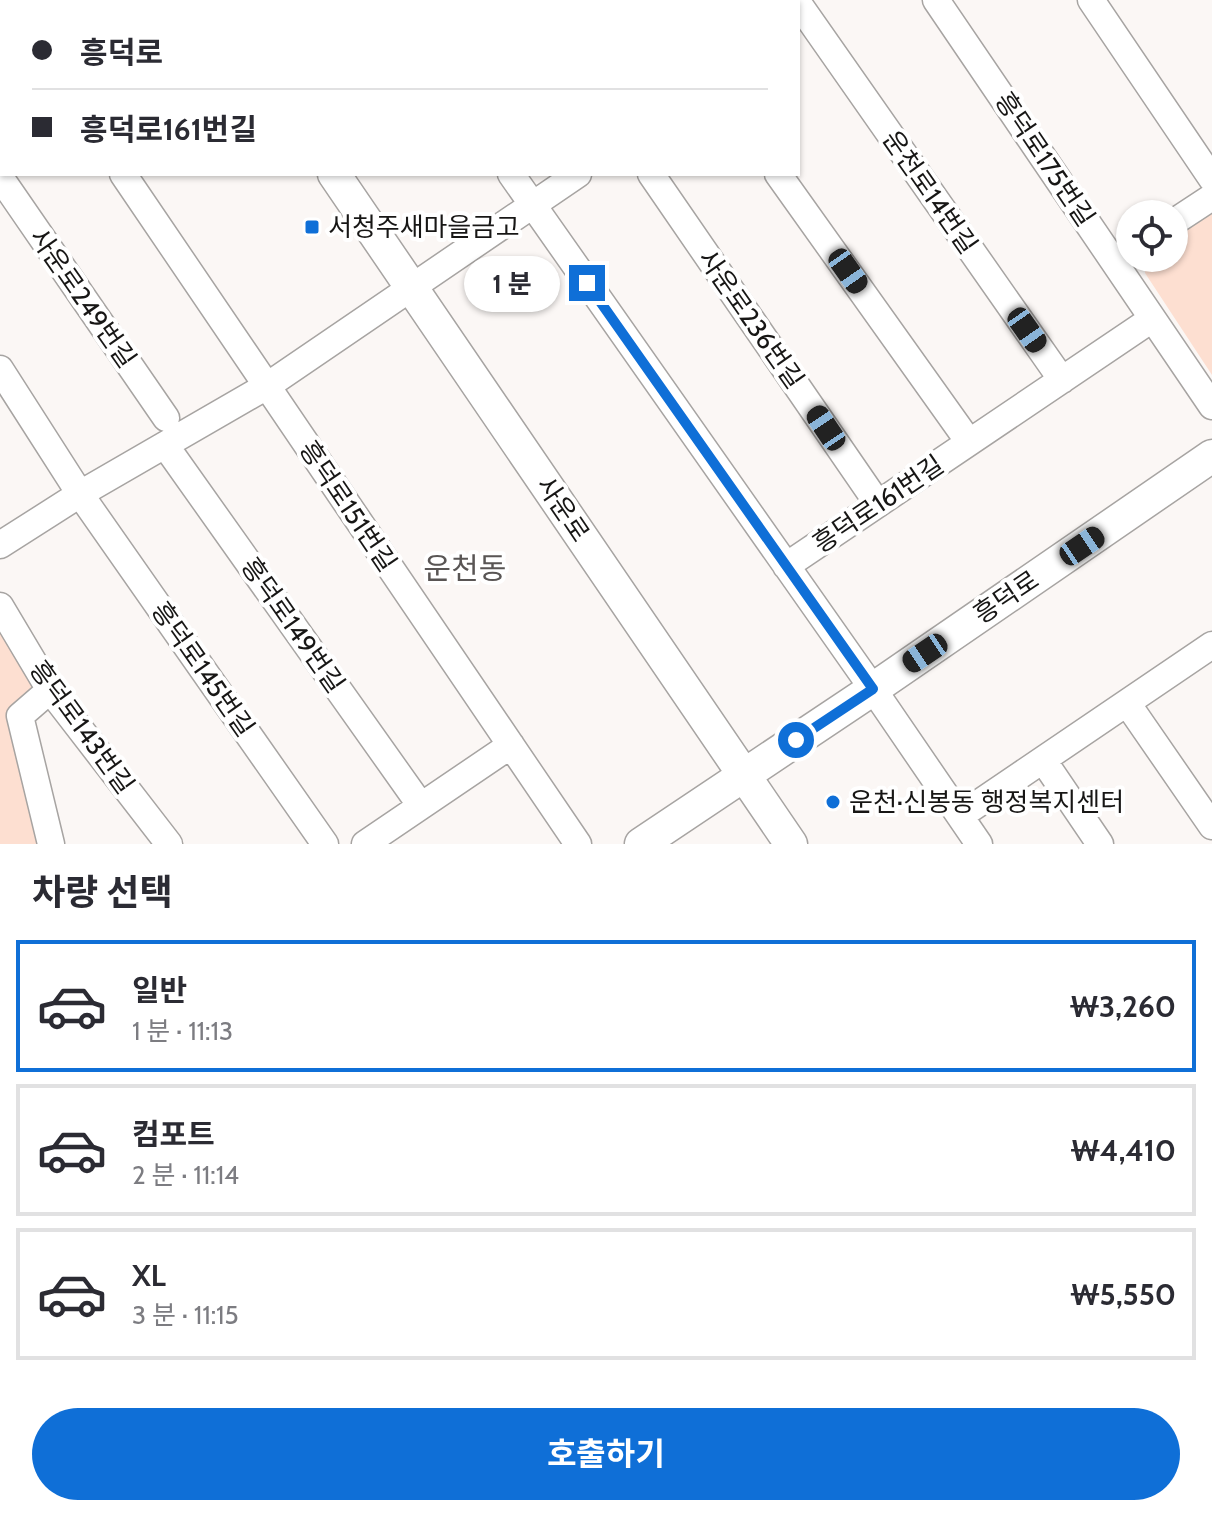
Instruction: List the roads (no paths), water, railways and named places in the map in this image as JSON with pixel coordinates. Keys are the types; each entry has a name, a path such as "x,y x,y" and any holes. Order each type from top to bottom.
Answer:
{"street":[{"name":"흥덕로175번길","path":"936,0 1116,248"},
{"path":"1091,0 1212,179"},
{"name":"운천로14번길","path":"800,6 1062,380"},
{"name":"흥덕로151번길","path":"124,176 578,844"},
{"name":"사운로","path":"335,176 791,844"},
{"name":"흥덕로161번길","path":"512,176 979,844"},
{"path":"0,545 80,494 267,386 575,176"},
{"name":"사운로236번길","path":"652,176 878,504"},
{"path":"779,176 969,442 1152,319"},
{"name":"사운로249번길","path":"0,177 166,418"},
{"path":"1188,213 1212,197"},
{"name":"흥덕로175번길","path":"1130,272 1152,319 1212,406"},
{"path":"0,369 80,494"},
{"name":"흥덕로161번길","path":"786,566 969,442"},
{"name":"흥덕로149번길","path":"165,445 421,806"},
{"name":"흥덕로","path":"641,844 1212,456"},
{"name":"흥덕로145번길","path":"80,494 325,844"},
{"name":"흥덕로143번길","path":"0,606 50,690 169,844"},
{"path":"960,816 1212,645"},
{"path":"50,690 20,716 51,844"},
{"path":"1127,703 1208,820"},
{"path":"365,844 511,745"},
{"path":"1043,760 1100,844"}],"place":[{"name":"서청주새마을금고","path":"312,227"},
{"name":"운천·신봉동 행정복지센터","path":"833,802"}],"district":[{"name":"운천동","path":"465,569"}]}
